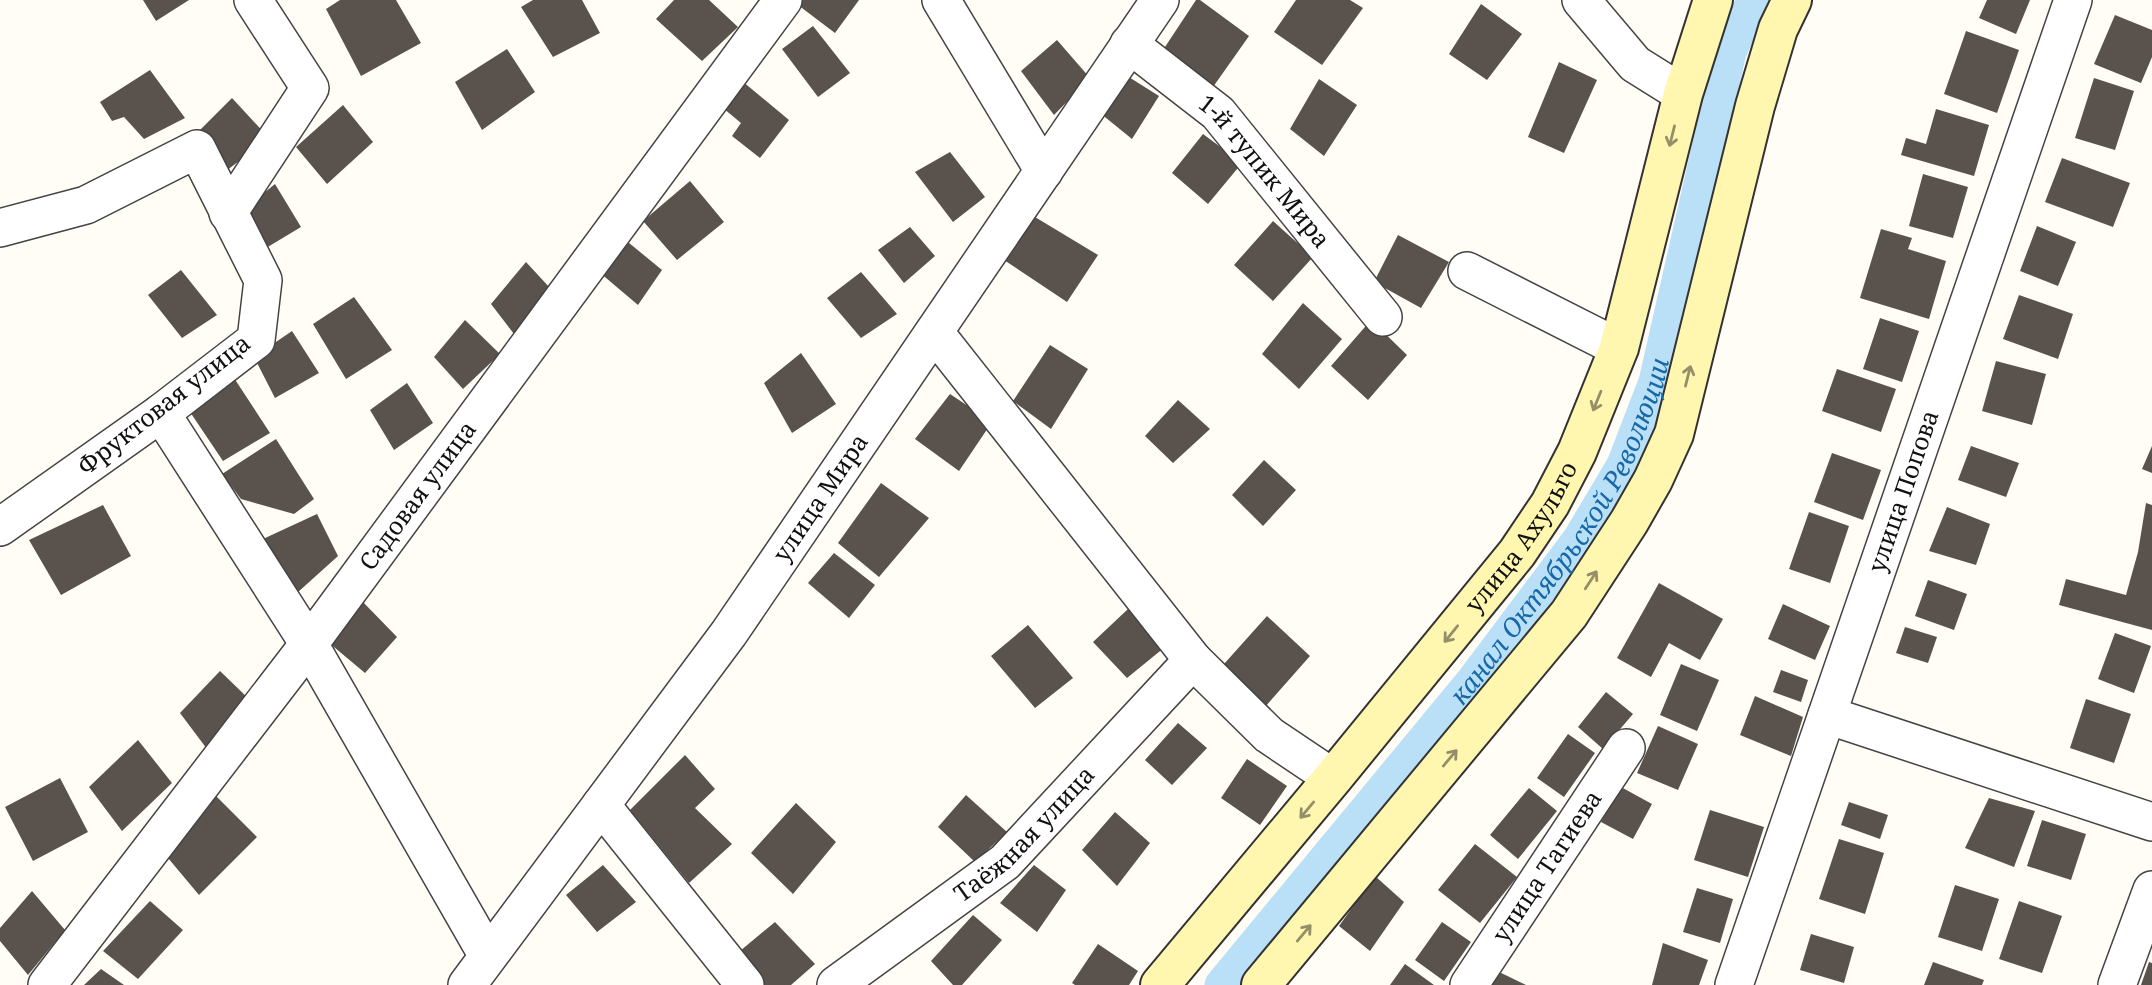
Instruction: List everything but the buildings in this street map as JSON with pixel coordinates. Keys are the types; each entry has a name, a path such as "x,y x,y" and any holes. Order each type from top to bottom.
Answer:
{"main road":[{"name":"улица Ахульго","path":"1160,985 1517,553 1543,514 1577,452 1619,348 1683,94 1713,0"},
{"path":"1261,985 1569,614 1653,480 1674,435 1755,106 1778,29 1792,0"}],"street":[{"path":"228,214 310,88 253,0"},
{"name":"Садовая улица","path":"47,985 309,644 783,0"},
{"path":"941,0 1044,171"},
{"name":"улица Мира","path":"467,985 729,633 1160,0"},
{"path":"1581,0 1635,64 1683,94"},
{"name":"улица Попова","path":"1734,985 2073,0"},
{"name":"1-й тупик Мира","path":"1129,44 1218,113 1383,317"},
{"name":"Фруктовая улица","path":"0,228 86,205 197,149 263,280 256,340 160,414 0,527"},
{"path":"1467,271 1619,348"},
{"path":"935,332 1193,660 1269,735 1333,778"},
{"path":"160,414 309,644 488,956"},
{"name":"Таёжная улица","path":"836,985 1005,862 1193,660"},
{"path":"1826,715 2152,822"},
{"name":"улица Тагиева","path":"1469,985 1626,748"},
{"path":"601,805 745,985"},
{"path":"2117,985 2152,890"}],"waterway":[{"name":"канал Октябрьской Революции","path":"1221,985 1473,680 1579,539 1623,465 1655,382 1730,52 1753,0"}]}
